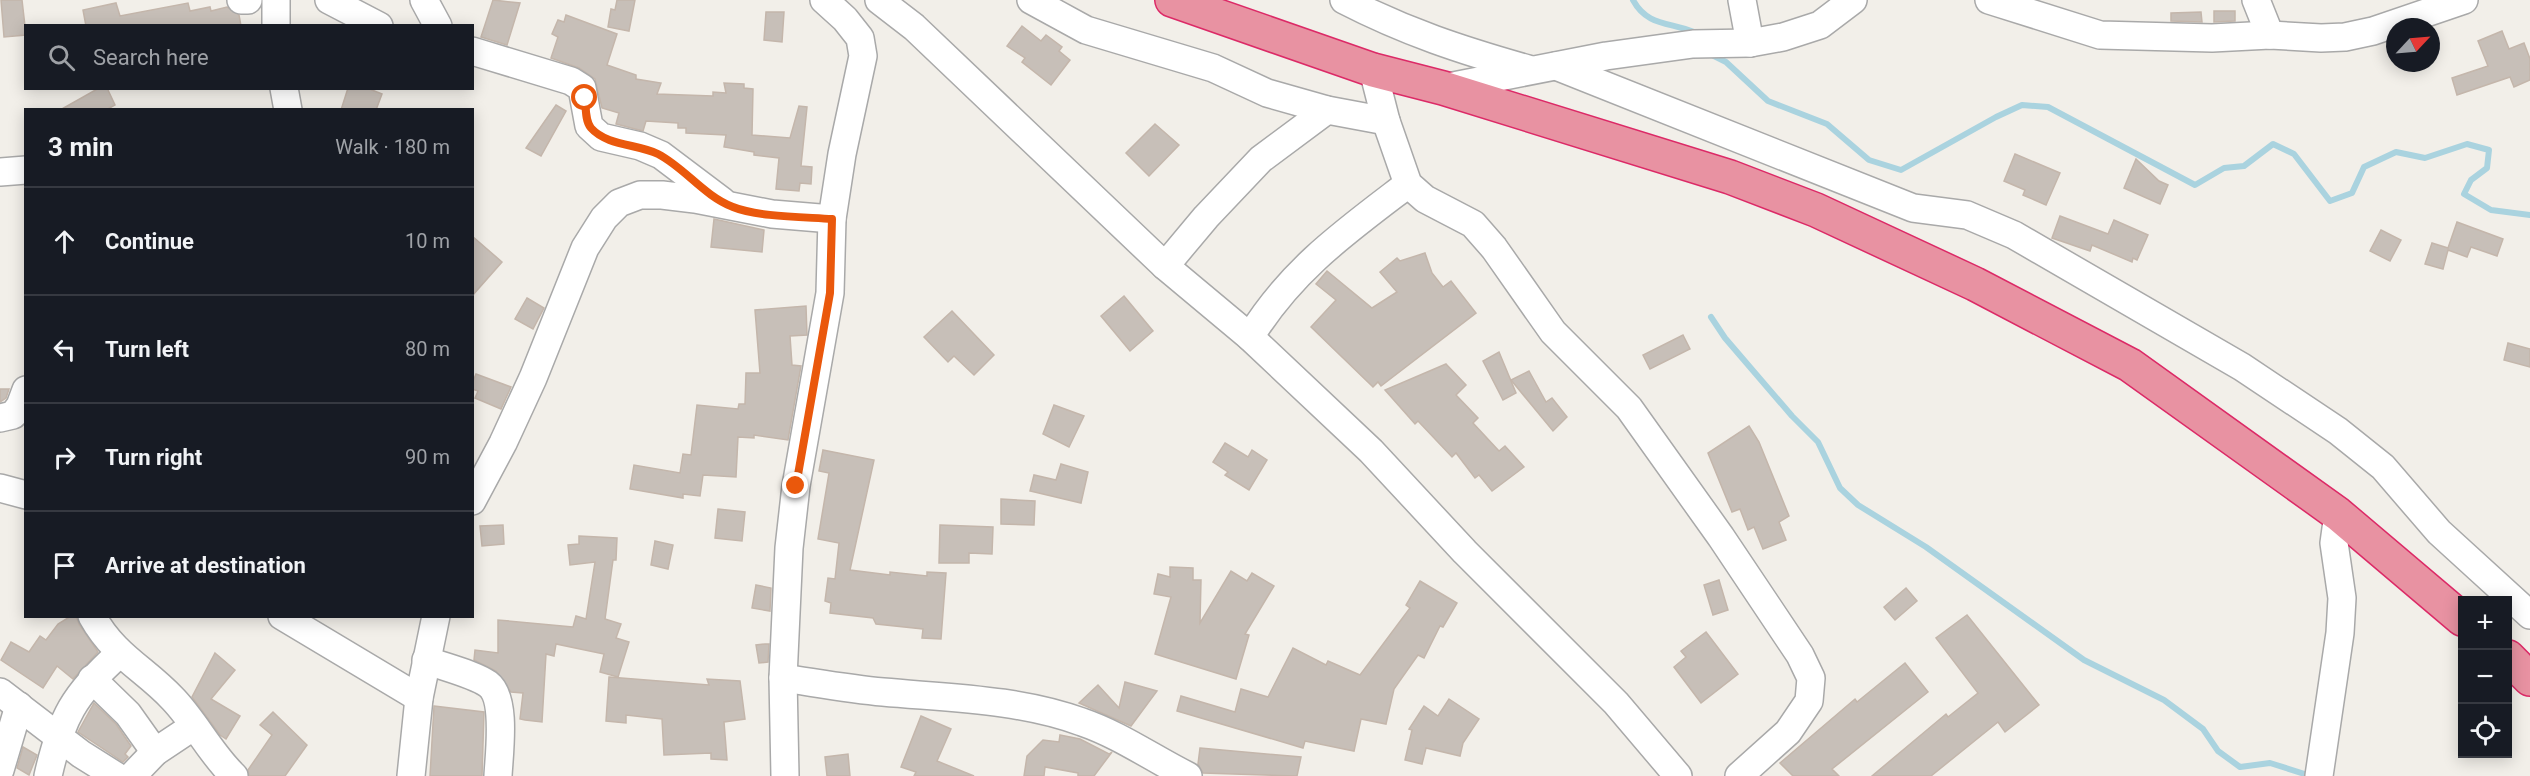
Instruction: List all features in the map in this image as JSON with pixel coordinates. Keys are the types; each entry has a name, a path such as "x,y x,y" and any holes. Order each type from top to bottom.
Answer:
{"highway":[{"path":"1172,0 1373,70 1443,88 1730,177 1816,210 1975,284 2130,365 2338,514 2458,615"},
{"path":"2512,661 2530,679"}],"street":[{"path":"241,0 248,0"},
{"path":"276,0 276,24"},
{"path":"329,0 375,24"},
{"path":"424,0 437,24"},
{"path":"784,776 783,678 790,538 796,486 830,293 832,219 842,154 863,56 860,38 845,19 824,0"},
{"path":"879,0 914,27 1165,266 1250,337 1371,451 1466,552 1616,703 1678,776"},
{"path":"1031,0 1086,30 1213,68 1267,93 1327,111 1386,122"},
{"path":"1344,0 1449,47 1545,68 1913,208 1967,215 2014,235 2178,327 2338,431 2384,467 2439,532 2530,615"},
{"path":"1742,0 1749,43"},
{"path":"1443,88 1545,68 1693,44 1749,43 1783,37 1820,25 1853,0"},
{"path":"1989,0 2100,35 2212,38 2270,35 2346,37 2464,0"},
{"path":"2256,0 2270,35"},
{"path":"474,52 571,81 582,88 589,126 601,137 640,146 661,155 733,208"},
{"path":"1373,70 1386,122 1408,184 1425,199 1473,224 1494,248 1553,332 1629,408 1721,537 1800,655 1811,678 1809,701 1788,732 1739,776"},
{"path":"284,90 288,108"},
{"path":"1165,266 1206,217 1261,159 1327,111"},
{"path":"0,172 24,170"},
{"path":"1250,337 1270,304 1305,266 1331,243 1408,184"},
{"path":"474,493 503,443 533,378 585,248 604,218 619,203 640,195 695,199 771,214 832,219"},
{"path":"0,418 13,416 24,395"},
{"path":"0,488 24,494"},
{"path":"2319,776 2340,633 2342,598 2334,543 2338,514"},
{"path":"93,618 119,654 173,699 194,726 219,770"},
{"path":"285,618 419,698"},
{"path":"411,776 419,698 436,618"},
{"path":"48,776 57,736 68,712 92,679 119,654"},
{"path":"426,660 489,684 497,695 500,709 498,776"},
{"path":"783,678 880,692 958,698 1028,708 1081,721 1131,743 1188,776"},
{"path":"92,679 128,714 155,752"},
{"path":"9,699 57,736 116,776"},
{"path":"1,760 9,699"},
{"path":"132,776 155,752 194,726"}],"building":[{"path":"1,0 22,0 24,35 4,37"},
{"path":"493,0 520,3 507,45 481,37"},
{"path":"617,0 635,0 629,31 608,27 611,9 615,10"},
{"path":"116,3 120,16 188,3 190,11 210,7 211,11 227,7 239,15 241,24 86,24 83,10"},
{"path":"2214,11 2235,11 2235,21 2214,22"},
{"path":"766,12 784,12 782,42 764,40"},
{"path":"2201,12 2202,22 2171,21 2171,13"},
{"path":"566,15 617,34 607,65 636,75 636,79 661,83 657,94 713,96 713,92 726,93 724,83 744,84 744,88 753,89 752,135 790,138 799,106 807,107 801,166 812,167 811,184 800,183 799,191 776,189 779,158 754,155 754,152 724,147 726,135 686,133 686,128 678,128 678,123 646,121 643,131 616,124 619,113 602,108 595,79 579,68 551,58 558,37 552,34 558,20 564,22"},
{"path":"1022,26 1041,41 1046,35 1062,47 1059,51 1070,60 1051,85 1022,62 1025,58 1007,46"},
{"path":"2502,31 2509,49 2524,43 2530,59 2530,80 2514,87 2510,77 2457,95 2452,78 2488,66 2478,41"},
{"path":"95,90 108,90 115,105 110,108 64,108"},
{"path":"347,90 372,90 382,94 377,108 342,108"},
{"path":"556,105 566,111 541,156 526,148"},
{"path":"1155,124 1179,145 1149,176 1126,153"},
{"path":"2015,154 2060,173 2046,205 2023,195 2025,190 2004,181"},
{"path":"2136,159 2159,181 2168,185 2160,204 2124,188"},
{"path":"2060,216 2108,234 2114,220 2148,235 2137,260 2133,258 2132,262 2092,245 2090,251 2052,238"},
{"path":"714,219 764,230 762,252 711,247"},
{"path":"2457,222 2503,239 2497,256 2471,247 2467,257 2448,250 2443,269 2425,264 2432,243 2448,248"},
{"path":"2381,230 2401,240 2390,261 2370,251"},
{"path":"474,238 502,262 474,294"},
{"path":"1425,253 1432,273 1443,287 1451,281 1476,313 1381,386 1378,382 1373,387 1311,327 1336,300 1316,284 1327,271 1372,308 1397,292 1380,272 1397,258 1400,261"},
{"path":"1124,296 1153,331 1130,351 1101,316"},
{"path":"527,298 544,308 533,329 515,319"},
{"path":"806,306 807,335 790,336 792,365 801,366 788,440 754,435 754,438 738,437 736,477 703,475 700,496 683,494 683,498 630,489 634,465 680,473 683,454 691,455 697,405 738,409 739,404 745,404 746,373 760,373 755,310"},
{"path":"952,311 994,355 974,375 954,356 948,362 924,337"},
{"path":"1683,335 1690,349 1650,369 1643,355"},
{"path":"2508,343 2530,349 2530,367 2504,360"},
{"path":"1499,352 1516,393 1503,400 1483,361"},
{"path":"1446,364 1466,385 1456,395 1478,418 1473,423 1499,451 1505,446 1524,467 1492,491 1479,475 1475,478 1456,453 1452,457 1418,421 1415,424 1385,390"},
{"path":"1529,371 1546,402 1552,398 1567,417 1553,431 1511,380"},
{"path":"476,374 511,387 501,409 475,398 478,391 474,390"},
{"path":"0,389 9,389 6,398 0,402"},
{"path":"1054,405 1084,416 1069,447 1043,434"},
{"path":"1749,426 1759,442 1789,516 1779,522 1786,540 1763,549 1754,527 1748,530 1740,509 1732,512 1708,453"},
{"path":"1225,443 1248,457 1252,450 1267,460 1249,490 1225,475 1228,472 1213,462"},
{"path":"823,450 874,460 850,570 890,575 890,572 927,576 927,572 946,573 941,639 922,638 923,629 876,624 873,618 830,613 831,603 825,601 828,578 835,579 839,543 818,539 829,473 819,471"},
{"path":"1061,464 1088,472 1081,503 1030,491 1034,475 1056,480"},
{"path":"1001,499 1035,501 1034,525 1001,524"},
{"path":"718,509 745,512 742,541 715,538"},
{"path":"503,525 504,544 482,546 480,526"},
{"path":"940,525 993,527 992,554 969,553 969,563 939,563"},
{"path":"579,536 617,538 616,560 613,560 605,619 621,624 616,638 629,642 618,677 600,672 604,654 556,644 554,656 546,654 542,722 520,719 523,693 511,692 496,671 474,660 475,650 498,653 498,620 573,627 576,616 586,619 595,562 570,565 568,545 579,544"},
{"path":"655,541 673,545 668,569 651,565"},
{"path":"1170,567 1193,568 1193,580 1201,580 1200,623 1231,571 1247,581 1252,573 1274,586 1245,634 1249,635 1236,679 1155,654 1171,597 1154,594 1158,574 1170,577"},
{"path":"1719,580 1728,610 1713,615 1704,585"},
{"path":"1420,581 1457,603 1443,627 1440,626 1424,658 1418,655 1394,689 1386,724 1361,719 1354,751 1305,741 1303,748 1177,711 1181,696 1235,712 1241,689 1268,697 1293,648 1326,665 1328,661 1360,675 1410,608 1406,605"},
{"path":"756,585 771,588 770,611 752,608"},
{"path":"1906,588 1917,601 1895,620 1884,607"},
{"path":"1967,615 2039,705 2005,732 1998,722 1931,776 1872,776 1946,714 1948,717 1978,693 1936,638"},
{"path":"68,618 77,618 98,652 73,679 57,666 43,688 1,660 11,642 29,652 40,636 46,640 58,624"},
{"path":"1706,632 1738,674 1701,703 1674,667 1686,657 1681,651"},
{"path":"769,644 768,662 759,663 756,645"},
{"path":"215,653 235,670 211,699 240,716 226,739 220,735 192,697"},
{"path":"1905,663 1928,692 1832,769 1839,776 1793,776 1780,763 1855,699 1857,702"},
{"path":"609,677 709,685 707,679 740,681 745,719 724,722 727,760 711,759 711,753 664,755 662,719 626,715 626,723 606,721"},
{"path":"1125,682 1157,691 1131,726 1079,703 1098,685 1119,708"},
{"path":"1449,699 1479,719 1463,743 1460,756 1426,748 1422,764 1405,760 1412,730 1409,729 1424,706 1438,716"},
{"path":"94,703 116,724 131,746 125,754 128,757 123,762 78,732"},
{"path":"434,706 484,712 482,776 430,776"},
{"path":"273,712 307,745 285,776 249,776 248,770 272,735 260,725"},
{"path":"921,716 951,729 937,761 974,776 914,776 916,772 901,767"},
{"path":"1060,735 1080,739 1109,754 1112,752 1094,776 1078,776 1078,773 1045,767 1044,776 1024,776 1027,756 1043,740 1059,742"},
{"path":"23,747 37,755 29,775 17,768"},
{"path":"1200,748 1301,757 1297,776 1203,773 1198,764"},
{"path":"848,754 850,776 827,776 825,757"}],"waterway":[{"path":"1633,0 1645,15 1659,22 1694,32 1694,36"},
{"path":"1710,54 1726,62 1768,101 1827,124 1869,160 1901,170 2022,105 2048,107 2195,185 2224,168 2244,166 2273,144 2294,154 2330,201 2352,193 2364,167 2396,152 2425,158 2467,144 2489,150 2487,168 2471,180 2464,194 2491,210 2530,215"},
{"path":"1711,317 1725,338 1792,416 1818,442 1840,488 1858,505 1926,547 2084,660 2164,700 2203,729 2218,751 2240,767 2270,763 2311,776"}],"route":[{"path":"585,98 589,126 601,137 640,146 661,155 733,208 805,218 832,219 830,293 796,486"}]}
